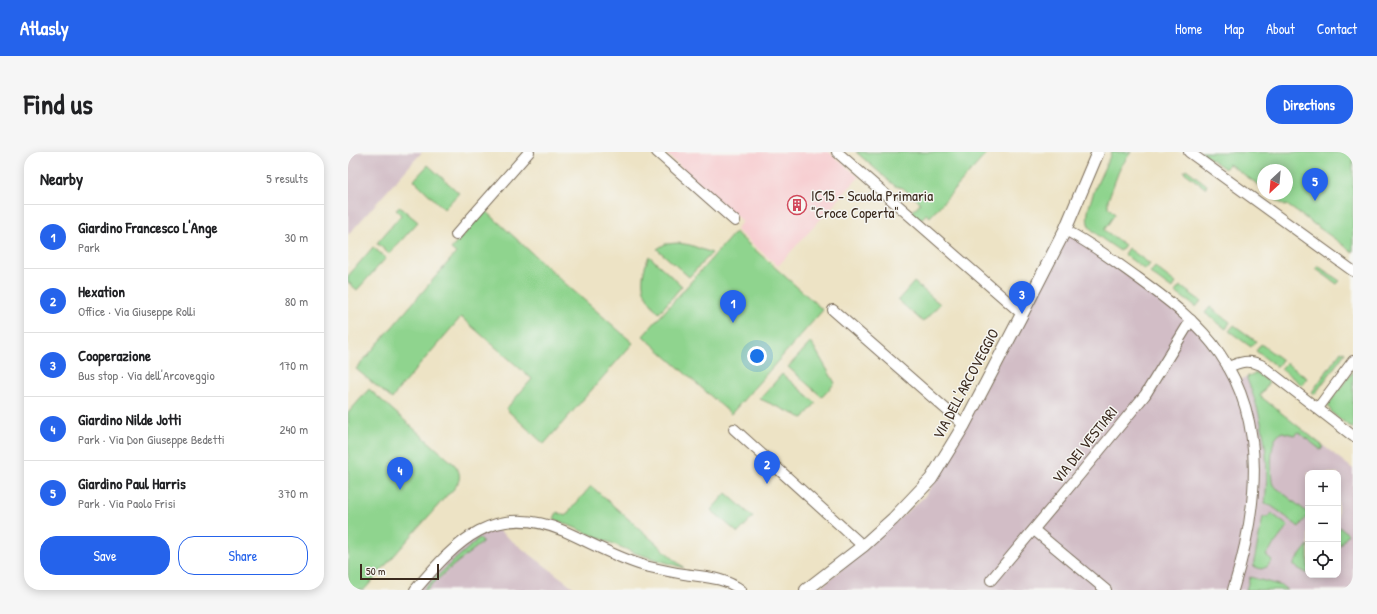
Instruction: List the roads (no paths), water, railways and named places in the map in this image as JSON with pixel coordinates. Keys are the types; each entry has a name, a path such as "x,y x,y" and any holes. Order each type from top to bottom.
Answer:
{"street":[{"path":"456,236 530,152"},
{"path":"657,152 735,221"},
{"path":"837,152 1022,314"},
{"name":"VIA DELL'ARCOVEGGIO","path":"806,590 863,546 893,519 921,491 947,454 964,425 1065,230 1098,152"},
{"path":"1189,152 1353,271"},
{"path":"1065,230 1090,244 1191,320 1213,344 1228,367 1239,390 1250,426 1254,473 1251,517 1233,590"},
{"path":"833,310 964,425"},
{"name":"VIA DEI VESTIARI","path":"991,580 1145,395 1191,320"},
{"path":"1318,408 1353,361"},
{"path":"1228,367 1241,362 1256,362 1353,436"},
{"path":"734,429 863,546"},
{"path":"415,590 444,557 472,534 488,526 515,521 531,522 548,526 633,562 668,571 724,580 741,590"},
{"path":"1034,530 1106,590"}],"place":[{"name":"Giardino Paul Harris","path":"1315,201"},
{"name":"IC15 - Scuola Primaria \"Croce Coperta\"","path":"797,205"},
{"name":"Cooperazione","path":"1022,314"},
{"name":"Giardino Francesco L'Ange","path":"733,323"},
{"name":"Hexation","path":"767,484"},
{"name":"Giardino Nilde Jotti","path":"400,490"}]}
